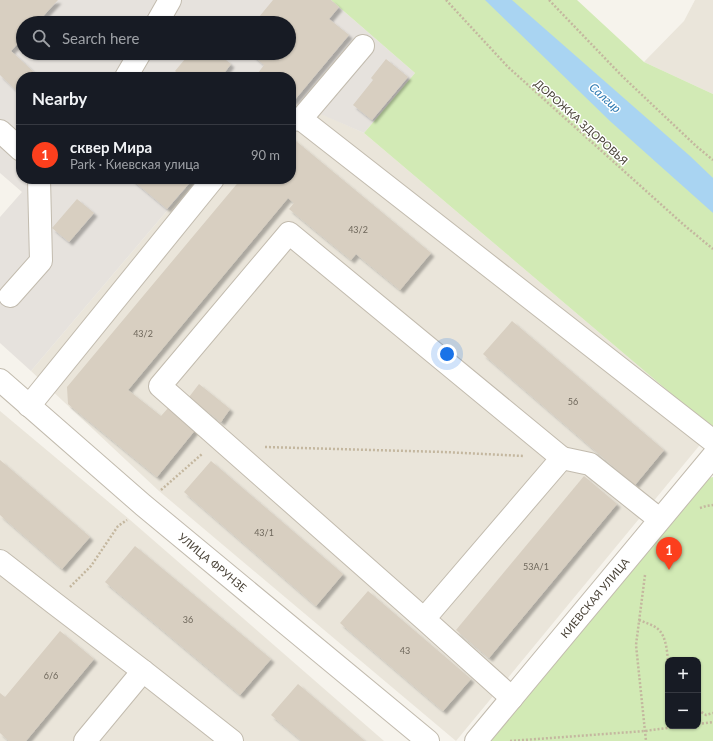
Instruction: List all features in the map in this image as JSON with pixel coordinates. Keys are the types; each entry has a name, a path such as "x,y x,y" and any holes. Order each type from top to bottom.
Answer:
{"street":[{"path":"161,16 170,0"},
{"path":"363,46 296,120 713,441"},
{"path":"129,72 136,60"},
{"path":"0,131 16,145"},
{"path":"10,296 41,261 39,184"},
{"path":"29,406 209,184"},
{"path":"512,698 160,386 289,233 562,458 590,464 659,520"},
{"name":"УЛИЦА ФРУНЗЕ","path":"0,380 143,505 428,741"},
{"name":"КИЕВСКАЯ УЛИЦА","path":"476,741 713,456"},
{"path":"424,619 562,458"},
{"path":"0,561 232,741"},
{"path":"85,741 143,671"}],"path":[{"name":"ДОРОЖКА ЗДОРОВЬЯ","path":"446,0 508,68 684,225 713,249"},
{"path":"548,0 622,76 696,146 713,160"},
{"path":"695,510 713,505"},
{"path":"646,741 636,645 645,575 648,569"},
{"path":"639,620 656,627 660,631 663,636 667,657"},
{"path":"701,712 706,715 713,713"},
{"path":"701,724 713,722"},
{"path":"510,741 665,728"}],"shaded area":[{"path":"0,0 331,0 415,73 364,133 296,103 296,72 16,72 16,184 190,184 31,371 0,343 0,217 22,192 0,173"},
{"path":"695,0 713,0 713,94 644,62 684,21"},
{"path":"296,102 364,133 713,429 456,741 159,491 31,371 190,184 296,184"},
{"path":"0,411 129,519 384,741 0,741"}],"green space":[{"path":"331,0 577,0 644,62 713,94 713,429 364,133 415,73"},
{"path":"713,477 713,741 482,741 700,480"}],"water":[{"name":"Салгир","path":"485,0 512,0 690,156 713,178 713,213 611,122"}],"building":[{"path":"0,0 58,0 43,16 16,16 16,46 11,51 16,56 16,60 21,60 34,72 16,72 16,90 0,75"},
{"path":"273,0 331,0 339,7 329,19 349,35 296,98 296,72 259,72 264,65 258,60 296,60 296,16 260,16"},
{"path":"386,59 408,77 372,120 353,105 373,80 371,78"},
{"path":"184,60 226,60 231,64 225,72 175,71"},
{"path":"296,141 431,253 400,290 356,254 351,260 289,209 294,203 288,198 128,390 161,416 169,407 196,429 157,477 68,404 67,387 237,184 296,184"},
{"path":"137,184 189,184 167,209"},
{"path":"77,199 94,213 69,242 52,228"},
{"path":"512,321 664,450 635,485 483,354"},
{"path":"199,384 230,409 221,422 189,397"},
{"path":"0,460 90,537 62,569 0,515"},
{"path":"211,461 343,574 316,606 184,492"},
{"path":"584,476 617,504 489,658 456,630"},
{"path":"135,546 271,659 240,695 105,582"},
{"path":"368,591 471,679 443,711 340,623"},
{"path":"60,631 94,659 26,741 9,741 0,733 0,693 5,697"},
{"path":"298,684 365,741 302,741 271,715"}],"place":[{"name":"сквер Мира","path":"669,570"}]}
